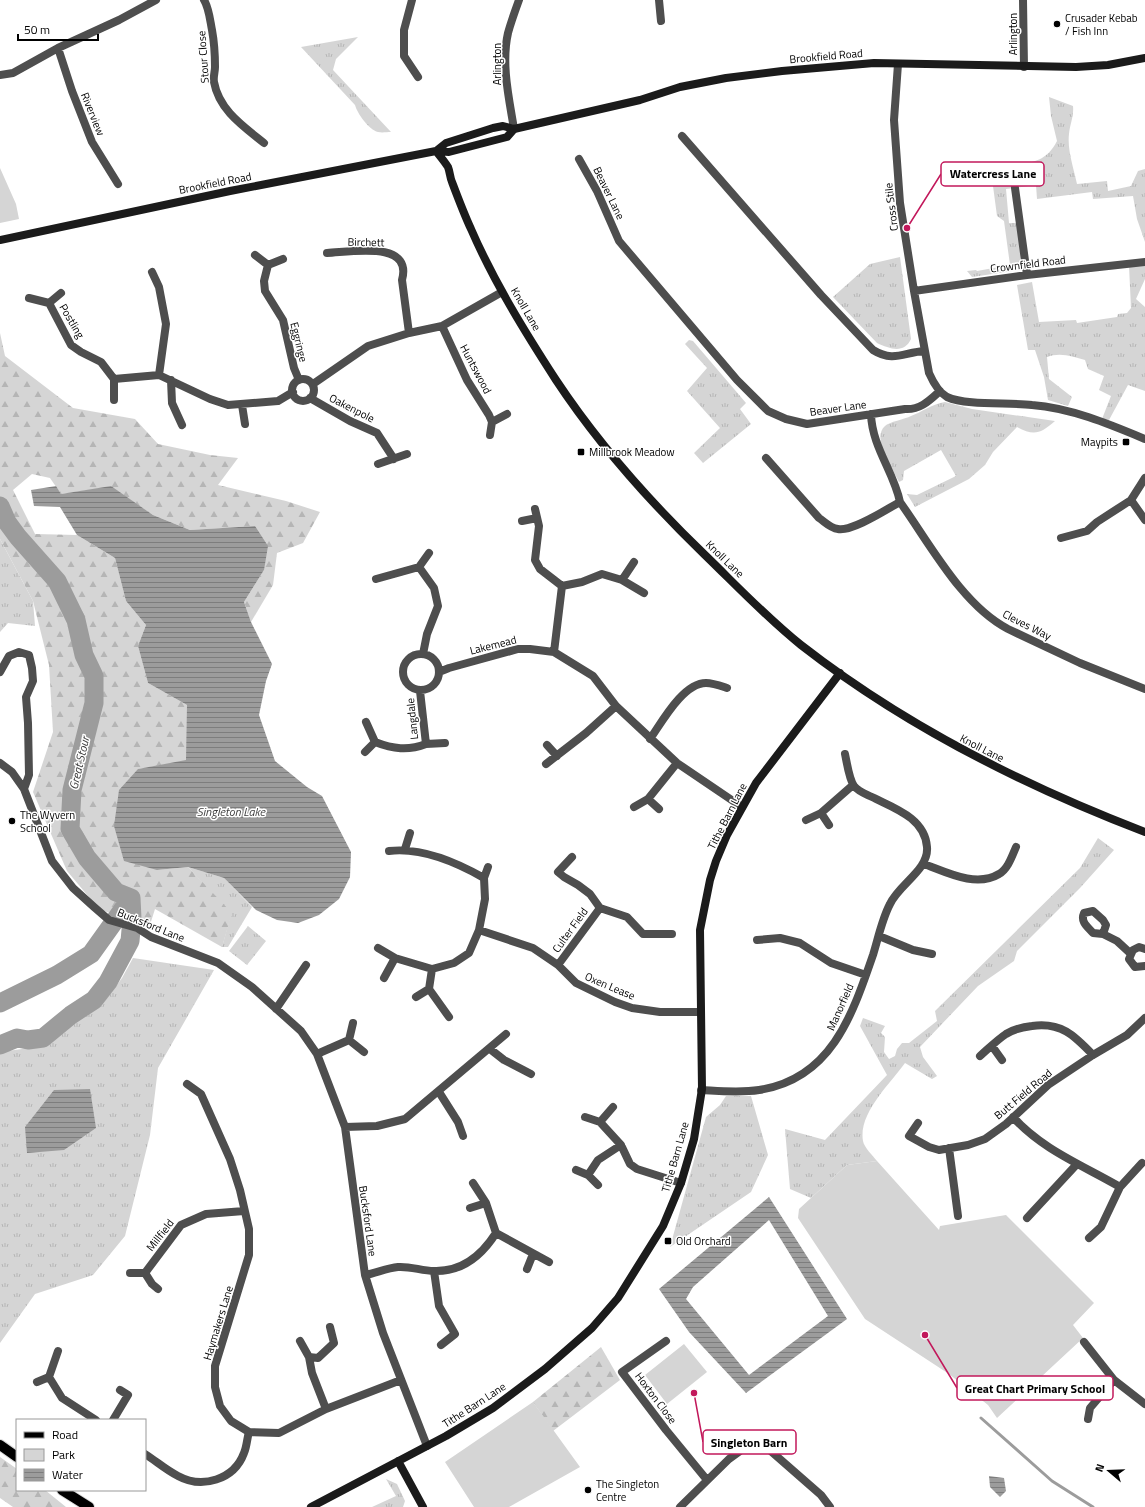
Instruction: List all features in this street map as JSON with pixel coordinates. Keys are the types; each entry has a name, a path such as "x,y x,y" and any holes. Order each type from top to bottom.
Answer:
{"main road":[{"path":"0,1445 16,1456"},
{"path":"64,1491 89,1507"}],"street":[{"path":"0,75 13,73 58,48 119,20 156,0"},
{"name":"Stour Close","path":"204,0 209,14 213,34 215,68 214,81 219,97 225,109 232,117 264,143"},
{"path":"412,0 404,30 404,56 418,77"},
{"name":"Arlington","path":"514,129 507,84 506,52 508,33 519,0"},
{"path":"659,0 661,21"},
{"name":"Arlington","path":"1023,0 1024,67"},
{"name":"Riverview","path":"58,48 72,91 92,142 118,184"},
{"name":"Brookfield Road","path":"436,151 446,143 493,128 503,126 514,129 640,100 680,87 726,78 821,67 874,63 1024,67 1108,65 1145,58"},
{"name":"Cross Stile","path":"898,64 894,120 900,203 929,373 940,391"},
{"name":"Brookfield Road","path":"0,240 230,190 436,151 449,152 507,137 514,129"},
{"path":"682,136 821,295 873,350 882,356 892,358 925,350"},
{"name":"Knoll Lane","path":"436,151 448,168 471,230 502,292 558,382 602,446 669,520 746,595 800,644 885,705 930,733 988,764 1095,813 1145,832"},
{"name":"Beaver Lane","path":"579,159 597,190 619,240 757,402 779,416 807,424 905,409 914,410 922,406 940,391"},
{"path":"1015,188 1027,275"},
{"name":"Birchett","path":"327,253 384,252 397,257 403,264 404,273 402,280 409,333"},
{"path":"255,255 268,265 283,259"},
{"name":"Crownfield Road","path":"914,291 1027,275 1145,262"},
{"name":"Eggringe","path":"268,265 264,281 265,291 283,320 294,368 300,380"},
{"path":"152,272 159,287 166,324 159,375"},
{"path":"312,384 368,346 409,333 442,326 502,292"},
{"name":"Postling","path":"49,303 62,293"},
{"name":"Postling","path":"29,298 49,303 71,345 101,362 114,379"},
{"name":"Huntswood","path":"442,326 468,380 492,422"},
{"path":"114,400 114,379 159,375 221,404 242,405 278,401 293,392"},
{"path":"171,380 172,403 182,425"},
{"path":"300,380 307,380 312,384 314,393 310,398 300,400 293,392 293,386 300,380"},
{"path":"940,391 955,400 1003,404 1031,404 1056,408 1106,424 1145,439"},
{"name":"Oakenpole","path":"310,398 377,434 394,459"},
{"path":"242,405 245,424"},
{"path":"490,435 492,422 507,414"},
{"name":"Cleves Way","path":"871,414 876,443 897,488 900,502 953,578 975,604 997,624 1080,663 1145,689"},
{"path":"378,464 407,454"},
{"path":"766,458 819,518 830,526 839,530 850,528 900,502"},
{"path":"1061,538 1087,531 1097,522 1131,500 1145,478"},
{"path":"1131,500 1145,520"},
{"path":"522,521 536,514 539,526 535,560 540,569 562,586 582,582 602,574 622,580 644,593"},
{"path":"376,579 419,567 429,552"},
{"path":"622,580 634,562"},
{"path":"419,567 434,588 438,606 427,634 423,654 431,657 437,664 439,672"},
{"path":"554,652 562,586"},
{"name":"Lakemead","path":"439,672 518,649 554,652 593,676 616,706 677,763 742,807"},
{"path":"0,672 9,656 20,652 29,655 33,681 26,697 29,775 24,789"},
{"name":"Langdale","path":"423,654 414,655 403,666 402,675 409,686 420,691 433,686 438,680 439,672"},
{"name":"Tithe Barn Lane","path":"311,1507 427,1446 493,1408 545,1369 598,1321 618,1298 663,1226 681,1183 694,1139 701,1090 700,930 716,861 727,835 756,783 840,673"},
{"path":"650,738 683,694 696,685 706,683 728,688"},
{"name":"Langdale","path":"420,691 426,744"},
{"path":"546,764 586,733 616,706"},
{"path":"364,752 375,742 366,722"},
{"name":"Langdale","path":"375,742 391,748 405,749 426,744 445,743"},
{"path":"547,744 557,756"},
{"path":"845,754 853,785 859,791 906,813 918,825 924,834 927,848 924,864 951,874 972,879 981,879 999,874 1009,863 1016,848"},
{"name":"Bucksford Lane","path":"0,763 12,772 24,789 52,861 73,888 109,920 137,928 151,937 218,963 252,987 301,1031 317,1054 345,1127 365,1275 383,1333 427,1446"},
{"path":"634,807 648,799 677,763"},
{"path":"806,820 820,813 853,785"},
{"path":"648,799 659,809"},
{"path":"820,813 829,825"},
{"path":"406,849 410,833"},
{"path":"389,851 406,849 458,864 484,878"},
{"name":"Culter Field","path":"572,857 558,872 564,878 578,885 590,894 600,908 627,917 644,934 672,934"},
{"name":"Manorfield","path":"701,1090 760,1090 790,1081 807,1071 827,1054 840,1036 866,975 890,903 904,884 924,864"},
{"path":"378,948 395,958 432,969 454,963 469,953 479,930 485,899 484,878 488,867"},
{"name":"Culter Field","path":"558,965 600,908"},
{"name":"Oxen Lease","path":"479,930 533,948 558,965 576,983 596,994 622,1004 660,1012 701,1012"},
{"path":"1103,934 1117,941 1130,953"},
{"path":"879,936 913,950 932,954"},
{"name":"Manorfield","path":"757,940 780,938 800,943 831,963 866,975"},
{"path":"1145,949 1136,948 1130,953 1129,959 1132,965 1138,968 1145,966"},
{"path":"384,978 395,958"},
{"path":"276,1009 306,965"},
{"path":"432,969 429,989 449,1017"},
{"path":"416,997 429,989"},
{"name":"Butt Field Road","path":"918,1123 909,1136 936,1149 968,1145 986,1139 1048,1085 1093,1055 1128,1035 1145,1018"},
{"path":"317,1054 349,1040 354,1023"},
{"path":"980,1056 1006,1034 1021,1028 1051,1025 1065,1030 1093,1055"},
{"path":"345,1127 377,1126 405,1119 439,1092 506,1034"},
{"path":"349,1040 364,1052"},
{"path":"992,1046 1002,1060"},
{"path":"490,1049 504,1060 531,1074"},
{"name":"Haymakers Lane","path":"187,1084 201,1094 230,1159 240,1190 249,1230 249,1255 216,1366 215,1387 220,1406 231,1421 249,1432 279,1433 326,1408 401,1380"},
{"path":"439,1092 458,1122 463,1136"},
{"path":"600,1122 613,1107"},
{"path":"585,1117 600,1122 621,1145 630,1164 637,1169 681,1183"},
{"path":"1013,1117 1033,1137 1077,1164 1120,1187"},
{"path":"588,1175 598,1160 621,1145"},
{"path":"949,1148 958,1216"},
{"path":"1089,1238 1101,1227 1120,1187 1142,1163"},
{"path":"1028,1218 1077,1164"},
{"path":"576,1170 588,1175 598,1185"},
{"path":"473,1183 486,1203 496,1233 549,1262"},
{"path":"470,1208 486,1203"},
{"name":"Millfield","path":"145,1273 181,1224 206,1214 244,1211"},
{"path":"365,1275 398,1267 418,1268 434,1271 452,1269 474,1260 486,1250 496,1233"},
{"path":"527,1269 533,1254"},
{"path":"434,1271 439,1306 456,1334 441,1344"},
{"path":"130,1273 145,1273 158,1290"},
{"path":"309,1357 318,1358 334,1343 330,1327"},
{"path":"300,1341 309,1357 312,1373 326,1408"},
{"name":"Hoxton Close","path":"666,1341 622,1372 661,1424 707,1480"},
{"path":"1084,1342 1114,1380 1145,1404"},
{"path":"37,1382 49,1377 58,1351"},
{"path":"49,1377 62,1398 94,1419"},
{"path":"1088,1419 1090,1408 1114,1380"},
{"path":"114,1419 128,1395 120,1390"},
{"path":"146,1455 179,1477 202,1483 218,1480 232,1470 244,1454 249,1432"},
{"path":"680,1507 729,1459 751,1443 766,1446 820,1495 830,1507"},
{"path":"398,1461 422,1507"}],"green space":[{"path":"358,37 336,59 333,70 391,132 378,132 367,125 355,105 301,47"},
{"path":"1049,97 1073,106 1069,140 1070,153 1077,184 1107,181 1108,191 1131,186 1138,171 1145,169 1145,242 1137,219 1133,196 1093,199 1092,192 1037,199 1036,185 1006,189 1009,223 1017,223 1021,249 1020,263 1013,271 972,277 967,271 977,271 1010,265 1004,221 997,216 991,171 993,167 1030,163 1045,156 1051,150 1057,141 1051,116"},
{"path":"0,168 16,204 19,219 0,223"},
{"path":"900,257 911,339 905,347 896,349 877,343 833,297 870,264"},
{"path":"1129,266 1145,266 1145,279 1136,299 1145,307 1145,391 1128,385 1109,420 1102,419 1111,396 1099,390 1104,376 1088,369 1085,360 1071,356 1056,355 1047,357 1049,379 1072,397 1068,406 1048,400 1044,377 1035,350 1028,350 1017,285 1032,282 1039,322 1076,320 1077,323 1117,317 1118,314 1127,313 1131,308"},
{"path":"0,333 5,356 73,408 135,419 158,444 210,455 238,458 218,485 286,501 320,512 303,543 277,553 273,585 251,622 244,602 264,570 255,526 190,530 153,515 111,487 61,494 50,478 32,474 13,490 35,534 77,535 115,558 126,601 146,625 138,646 148,683 187,705 187,761 138,769 157,870 188,867 232,913 222,947 155,909 149,928 99,909 67,871 33,792 53,732 49,665 33,601 0,539"},
{"path":"689,340 693,341 746,403 740,409 751,424 703,463 694,453 720,428 687,391 707,368 685,344"},
{"path":"945,402 972,409 1055,421 1045,429 1037,432 1028,432 1017,427 993,452 985,465 969,479 915,507 907,494 917,495 956,476 941,450 904,471 903,480 899,482 884,454 880,438 881,431 890,423 908,417 936,404"},
{"path":"0,539 33,601 35,626 8,623 0,632"},
{"path":"1098,838 1114,850 1080,888 1017,951 1014,961 978,986 920,1047 923,1057 937,1076 932,1079 905,1063 870,1109 865,1120 863,1141 867,1149 877,1161 847,1165 811,1198 790,1189 785,1129 825,1140 887,1075 860,1026 863,1018 885,1026 881,1033 885,1037 884,1052 889,1059 895,1056 897,1049 902,1043 909,1043 937,1021 935,1011 1080,868"},
{"path":"188,867 224,878 252,907 228,947 222,947 231,914"},
{"path":"248,926 266,941 247,965 229,951"},
{"path":"133,958 214,970 158,1068 150,1135 125,1236 93,1275 35,1294 0,1343 0,1052 29,1048 50,1043 60,1032 101,1006 122,978"},
{"path":"726,1096 751,1096 768,1155 751,1192 670,1247 706,1117 720,1105"},
{"path":"877,1161 939,1230 940,1226 1006,1215 1094,1303 1073,1325 1083,1338 997,1418 988,1405 949,1374 865,1319 798,1218 799,1209 847,1165"},
{"path":"684,1344 707,1372 667,1404 645,1375"},
{"path":"601,1347 620,1380 553,1431 533,1402"},
{"path":"533,1402 580,1467 509,1507 474,1507 445,1462"},
{"path":"0,1457 16,1468 16,1491 46,1491 66,1507 13,1507 0,1498"},
{"path":"386,1479 397,1484 405,1501 403,1507 372,1507 396,1496"}],"water":[{"name":"Singleton Lake","path":"56,486 61,494 111,486 153,515 190,530 255,526 268,546 264,570 244,602 251,622 272,664 266,681 259,715 275,761 307,787 322,796 351,852 350,877 339,899 319,915 298,923 277,920 256,910 224,878 188,867 157,870 124,861 114,826 119,790 138,769 186,760 187,705 148,683 138,646 146,625 126,601 115,558 77,535 60,507 34,506 31,490"},
{"path":"90,1089 96,1128 64,1150 27,1153 25,1127 54,1090"},
{"path":"769,1197 847,1319 746,1393 689,1332 659,1289","holes":["769,1220 828,1316 749,1375 686,1299 693,1287"]},
{"path":"989,1476 1004,1478 1006,1491 1000,1497 990,1487"}],"waterway":[{"name":"Great Stour","path":"0,506 7,522 18,537 57,581 76,620 84,655 94,676 94,703 72,790 70,829 87,858 116,892 131,898 132,919 130,941 108,982 94,1000 71,1015 43,1038 28,1040 17,1038 0,1045"},
{"path":"0,1003 57,975 91,954 131,898"},
{"path":"981,1418 1052,1481 1093,1507"}],"place":[{"name":"Crusader Kebab / Fish Inn","path":"1057,24"},
{"name":"Watercress Lane","path":"907,228"},
{"name":"Maypits","path":"1126,442"},
{"name":"Millbrook Meadow","path":"581,452"},
{"name":"The Wyvern School","path":"12,821"},
{"name":"Old Orchard","path":"668,1241"},
{"name":"Great Chart Primary School","path":"925,1335"},
{"name":"Singleton Barn","path":"694,1393"},
{"name":"The Singleton Centre","path":"588,1490"}]}
